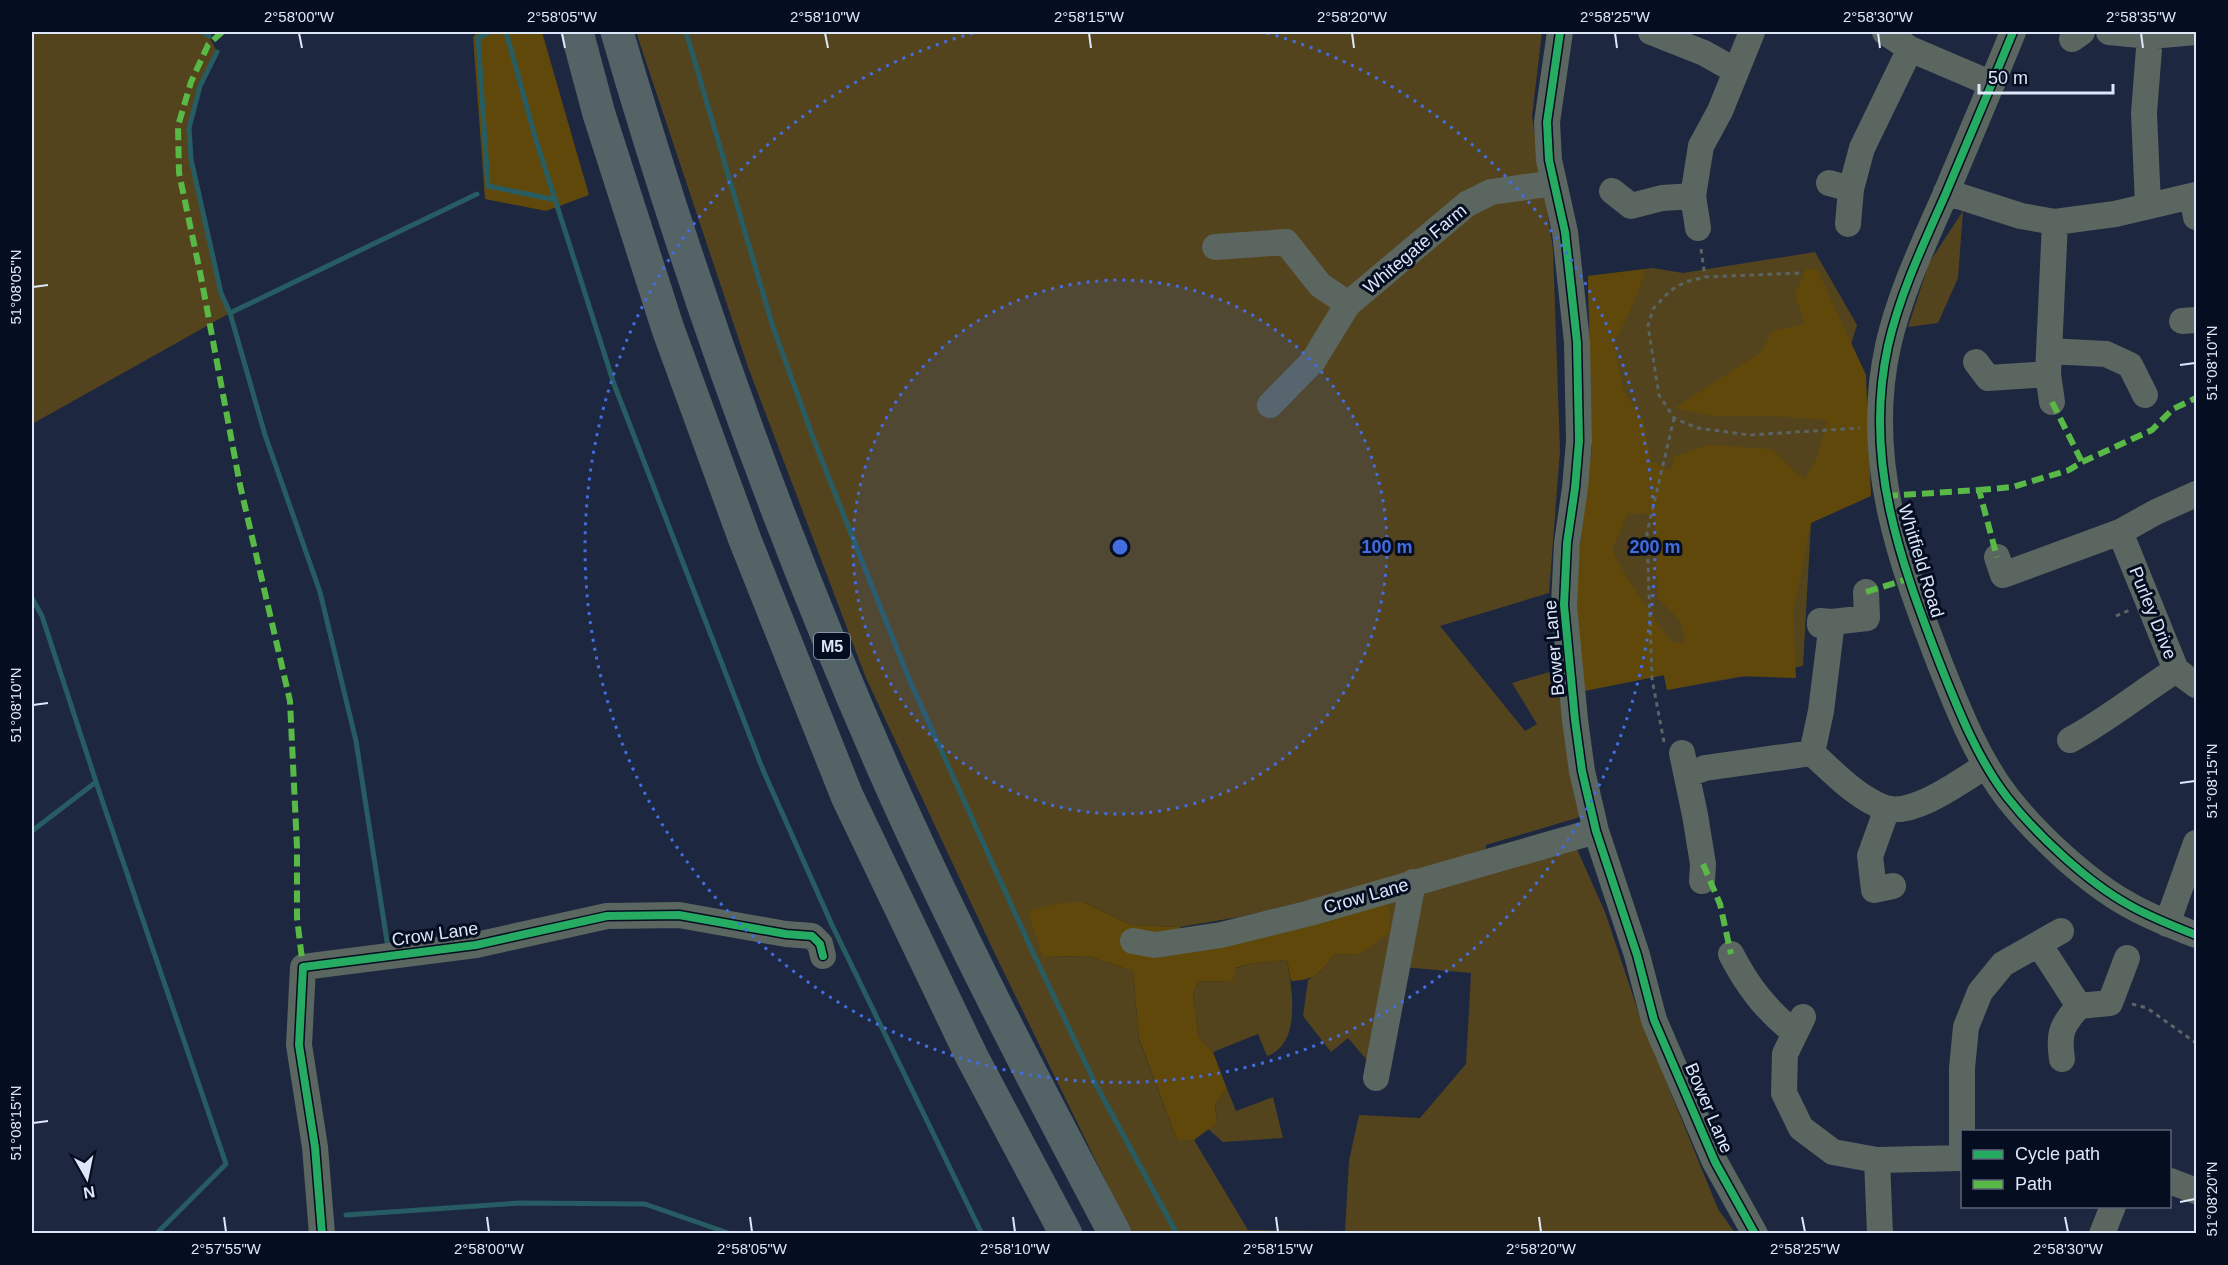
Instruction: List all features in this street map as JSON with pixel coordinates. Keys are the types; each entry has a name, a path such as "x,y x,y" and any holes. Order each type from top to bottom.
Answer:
{"highway":[{"name":"M5","path":"577,32 599,114 668,329 745,540 847,796 972,1057 1066,1233"},
{"name":"M5","path":"617,32 652,151 778,517 884,771 1008,1031 1115,1233"}],"street":[{"name":"Bower Lane","path":"1560,32 1547,122 1549,160 1565,232 1572,281 1579,388 1576,476 1567,543 1564,606 1582,771 1596,831 1637,955 1654,1020 1715,1162 1755,1233"},
{"path":"1651,32 1704,53 1736,71"},
{"path":"1698,228 1693,196 1701,146 1720,111 1752,32"},
{"path":"1885,32 1910,49 1992,84"},
{"name":"Whitfield Road","path":"2013,32 1917,258 1888,346 1880,426 1886,496 1900,557 1952,694 1985,766 2014,805 2081,871 2127,904 2167,924 2196,935"},
{"path":"2109,32 2150,36 2196,32"},
{"path":"2148,205 2145,113 2150,36"},
{"path":"1848,224 1840,186 1862,148 1910,49"},
{"name":"Whitegate Farm","path":"1270,405 1313,361 1348,304 1467,204 1491,192 1554,183"},
{"path":"1946,192 2021,216 2055,222 2115,214 2148,205 2195,203"},
{"path":"1625,207 1662,198 1693,196"},
{"path":"2052,402 2049,362 2055,222"},
{"name":"Whitegate Farm","path":"1215,247 1286,242 1320,285 1348,304"},
{"path":"1981,378 2049,362 2106,354 2130,365 2145,395"},
{"path":"2004,575 2120,532 2196,494"},
{"name":"Purley Drive","path":"2120,532 2176,670 2196,685"},
{"path":"1812,753 1829,655 1819,643 1820,621 1867,618 1866,592"},
{"path":"2070,740 2097,726 2133,698 2176,670"},
{"path":"1702,881 1703,864 1684,764 1705,768 1812,753 1866,799 1887,809 1904,808 1928,800 1985,766"},
{"path":"1882,894 1870,856 1887,809"},
{"name":"Crow Lane","path":"1133,941 1155,945 1221,935 1310,913 1596,831"},
{"path":"2167,924 2196,843"},
{"path":"1376,1078 1413,882"},
{"name":"Crow Lane","path":"322,1233 315,1146 299,1045 303,967 476,945 607,916 679,915 786,934 812,936 820,944 823,956"},
{"path":"1962,1130 1962,1068 1966,1027 1980,992 2003,964 2061,931"},
{"path":"2039,944 2079,1006"},
{"path":"1731,954 1745,981 1774,1016 1799,1025 1785,1054 1784,1093 1801,1128 1833,1152 1877,1160 1961,1158"},
{"path":"2056,1056 2067,1019 2079,1006 2110,1003 2127,958"},
{"path":"1877,1160 1880,1233"},
{"path":"2102,1233 2112,1208"}],"path":[{"path":"1698,228 1705,277"},
{"path":"1799,273 1705,277 1685,282 1670,291 1653,309 1648,326 1659,395 1674,418 1697,428 1750,435 1880,426"},
{"path":"1674,418 1647,533 1652,679 1667,755 1684,764"},
{"path":"2110,1003 2126,1002 2147,1008 2196,1043"}],"shaded area":[{"path":"32,32 202,32 209,36 217,52 197,94 189,128 191,159 221,293 230,313 32,424"},
{"path":"478,32 542,32 589,195 546,211 485,199 473,37"},
{"path":"636,32 1542,32 1532,116 1553,249 1560,451 1549,593 1440,626 1525,731 1537,724 1512,683 1556,670 1580,817 1486,845 1483,870 1576,847 1605,912 1640,1017 1718,1209 1735,1233 1131,1233 994,952 866,678 748,367","holes":["1411,876 1402,967 1471,973 1466,1064 1420,1118 1359,1115 1349,1161 1345,1231 1248,1230 1194,1140 1177,1140 1139,1040 1133,971 1088,956 1043,957 1084,902 1131,925 1180,927 1239,917"]},
{"path":"1963,211 1958,278 1938,323 1908,327 1929,263"},
{"path":"1815,252 1857,325 1825,429 1829,468 1839,507 1811,523 1803,666 1667,690 1664,675 1584,691 1575,587 1592,447 1588,276 1653,268 1683,273"},
{"path":"1646,269 1635,300 1614,344 1623,390 1644,422 1651,461 1670,471 1674,457 1709,445 1772,449 1804,480 1817,458 1827,420 1775,416 1713,416 1675,408 1761,352 1772,331 1805,324 1795,295 1806,269 1817,269 1866,375 1871,496 1811,523 1793,612 1796,678 1738,676 1667,690 1664,675 1584,691 1575,587 1592,447 1588,276","holes":["1655,513 1657,597 1681,622 1685,643 1671,642 1627,578 1612,550 1627,514"]},
{"path":"1402,895 1373,1067 1348,1038 1331,1052 1303,1016 1308,980 1320,972 1335,954 1359,955 1389,896"},
{"path":"1389,896 1390,932 1359,955 1335,954 1321,971 1312,977 1291,981 1287,960 1249,964 1236,968 1233,982 1199,981 1193,994 1199,1038 1213,1052 1227,1089 1215,1105 1217,1123 1194,1140 1177,1140 1139,1039 1133,971 1088,956 1043,957 1028,911 1060,903 1084,902 1131,925 1180,927 1195,943"},
{"path":"1287,960 1292,1014 1286,1040 1278,1050 1267,1056 1258,1034 1213,1052 1199,1038 1193,994 1199,981 1233,982 1235,969 1249,964"},
{"path":"1227,1089 1236,1111 1273,1097 1283,1138 1223,1142 1208,1129 1217,1123 1215,1105"}],"waterway":[{"path":"203,32 209,36"},
{"path":"490,32 478,38 488,186 556,200"},
{"path":"506,32 536,140 614,384 763,770 832,925 982,1234"},
{"path":"686,32 773,327 815,443 909,679 1028,942 1095,1083 1177,1234"},
{"path":"217,52 200,86 189,128 191,159 221,293 230,313 265,435 320,592 356,741 388,948"},
{"path":"230,313 477,194"},
{"path":"32,598 42,616 226,1164 156,1234"},
{"path":"32,831 96,782"},
{"path":"346,1215 520,1203 645,1204 731,1234"}],"marked path":[{"path":"222,32 208,45 191,82 178,126 179,173 240,485 290,701 297,847 297,918 303,967"},
{"path":"1979,490 2013,487 2069,470 2152,430 2173,409 2196,398"},
{"path":"2052,402 2082,462"},
{"path":"1886,496 1979,490 1997,557"},
{"path":"1866,592 1908,579"},
{"path":"1703,864 1720,904 1731,954"}],"cycle path":[{"path":"1560,32 1547,122 1549,160 1565,232 1577,342 1579,441 1567,543 1564,605 1582,771 1596,831 1637,955 1654,1020 1715,1162 1755,1234"},
{"path":"2013,32 1913,268 1893,326 1881,388 1880,429 1883,469 1890,509 1899,548 1925,625 1961,716 1996,782 2032,826 2096,884 2137,909 2196,935"},
{"path":"322,1234 315,1147 299,1045 303,967 476,945 607,916 679,915 786,934 812,936 820,944 823,956"}]}
